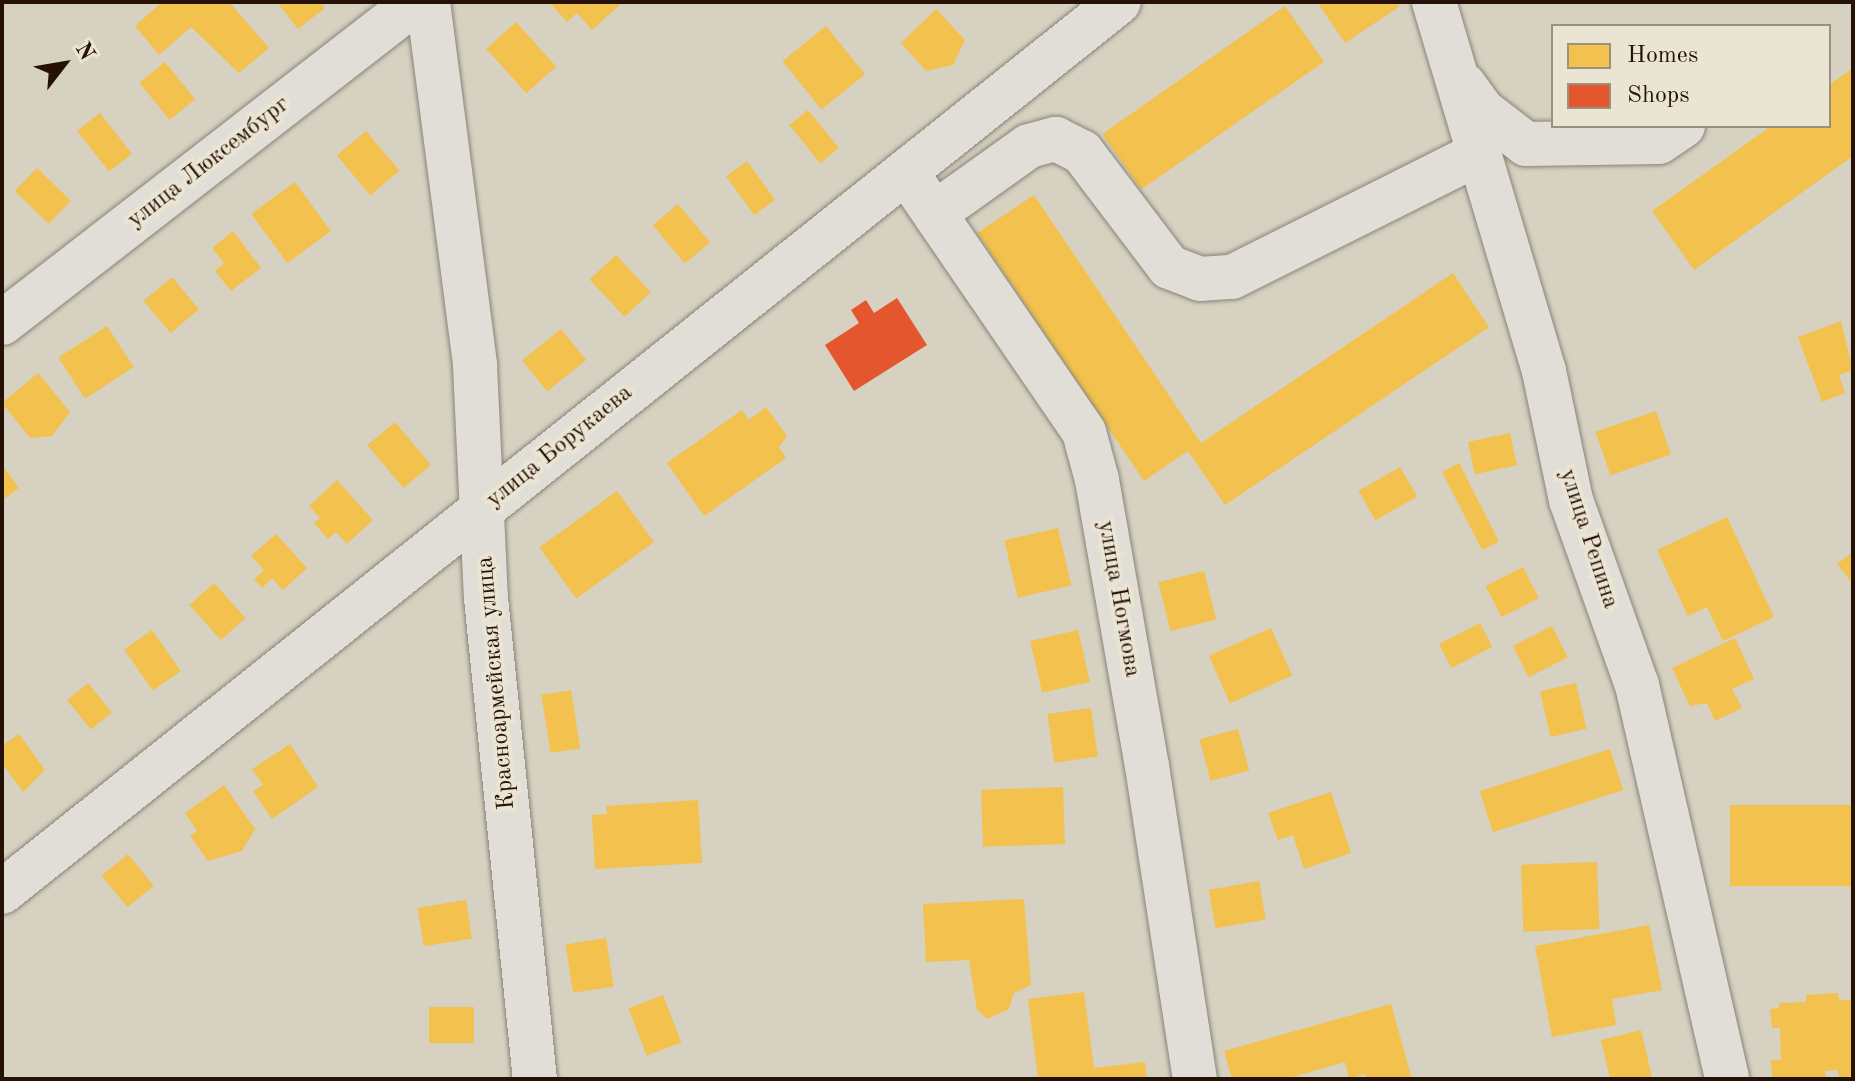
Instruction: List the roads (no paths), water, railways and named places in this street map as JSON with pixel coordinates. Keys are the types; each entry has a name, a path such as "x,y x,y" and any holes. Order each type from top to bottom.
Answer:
{"street":[{"name":"улица Люксембург","path":"2,323 416,2"},
{"name":"Красноармейская улица","path":"428,2 475,366 486,598 535,1079"},
{"name":"улица Борукаева","path":"2,892 1119,2"},
{"name":"улица Репина","path":"1434,2 1544,371 1571,500 1637,685 1727,1079"},
{"path":"1456,73 1483,111 1526,144 1659,142 1680,128"},
{"path":"935,213 1029,146 1056,139 1082,152 1169,267 1200,279 1232,277 1480,153"},
{"name":"улица Ногмова","path":"906,172 1084,432 1097,480 1147,766 1195,1079"}]}
